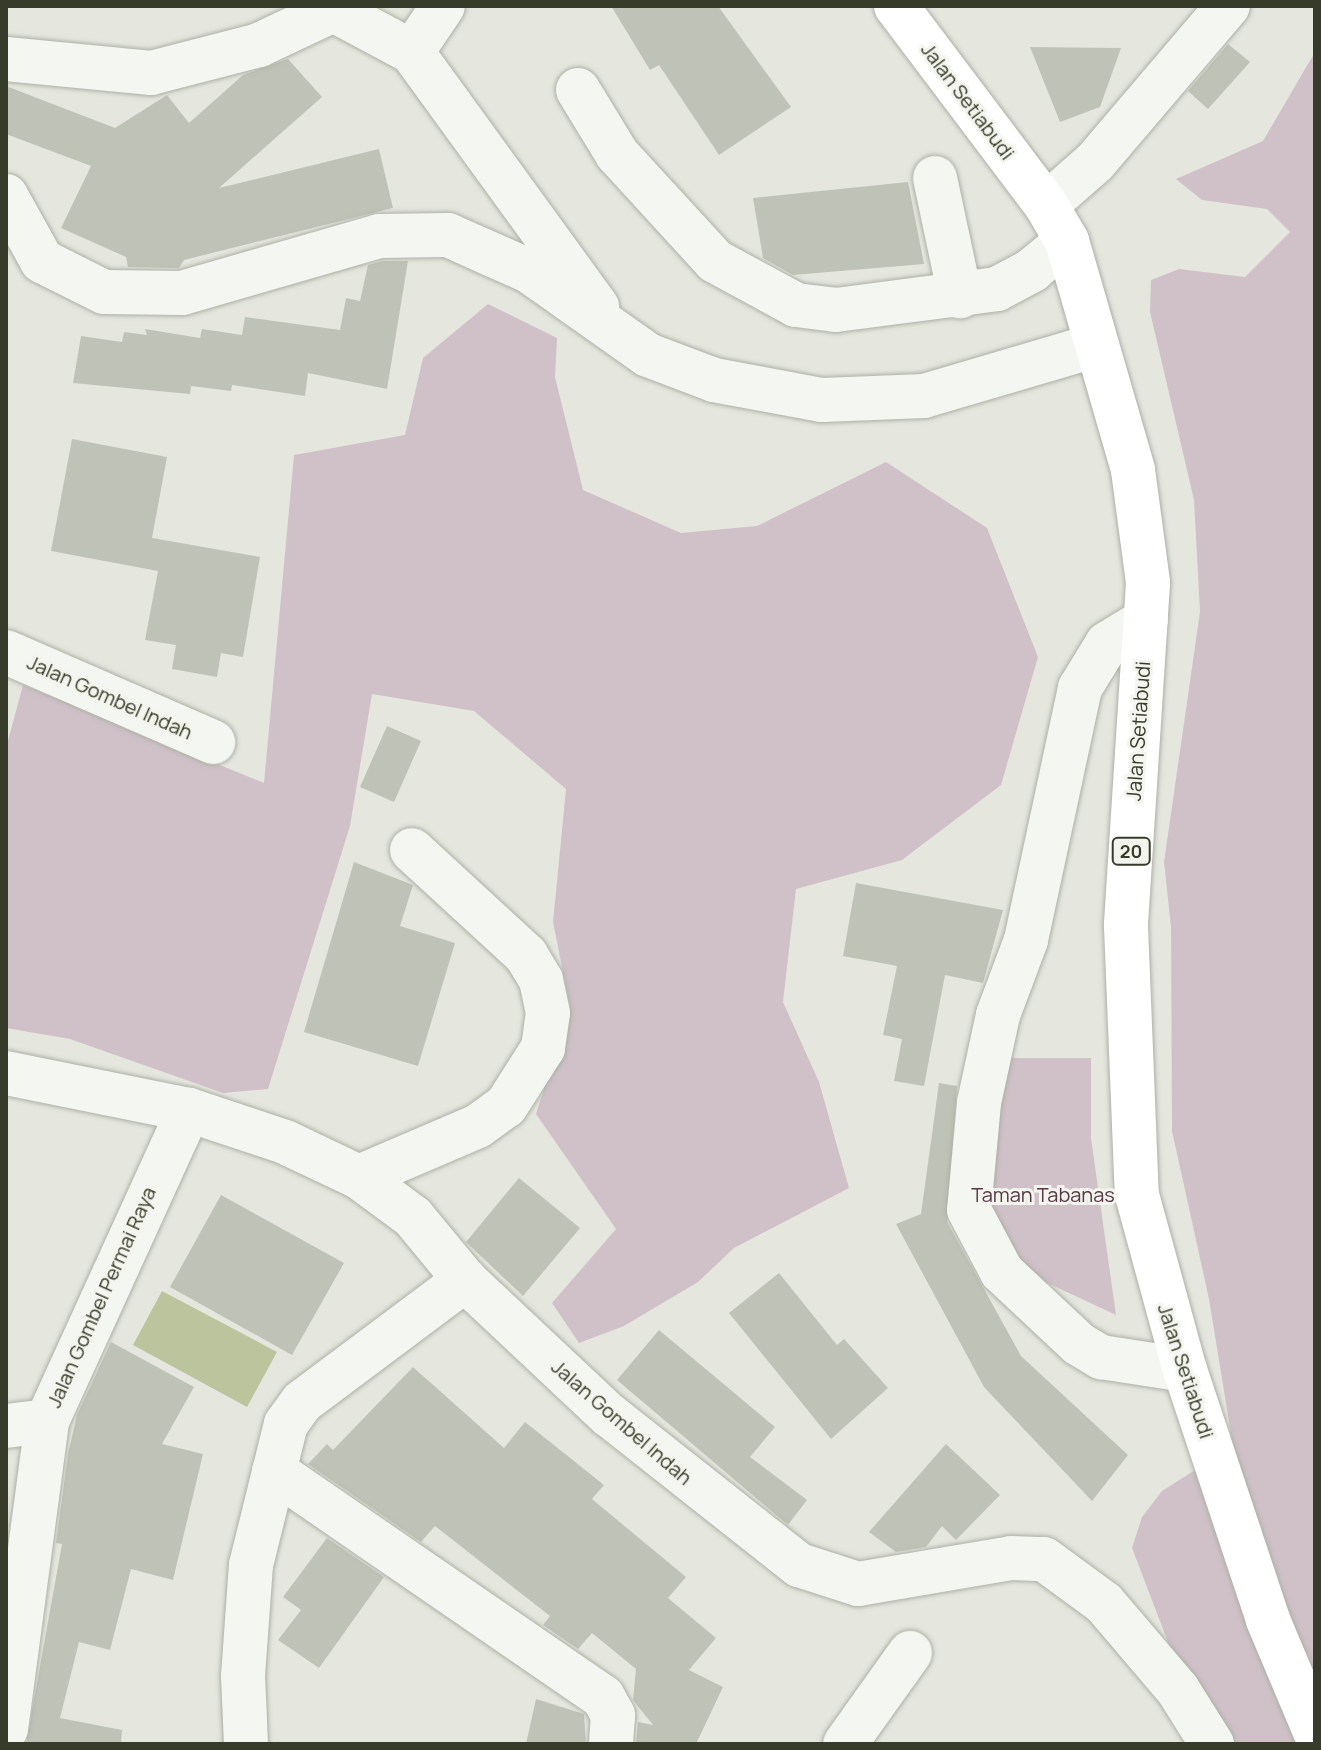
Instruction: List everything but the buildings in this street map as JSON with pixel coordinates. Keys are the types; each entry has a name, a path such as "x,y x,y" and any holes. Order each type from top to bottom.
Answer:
{"highway":[{"name":"Jalan Setiabudi","path":"896,6 1057,223 1133,470 1148,583 1126,926 1137,1195 1185,1370 1268,1620 1315,1732"}],"street":[{"path":"412,52 443,6"},
{"path":"578,90 617,154 705,250 762,288 796,305 836,310 960,296 1015,282 1095,162 1228,6"},
{"path":"6,59 151,73 259,45 331,7 412,52 520,193 617,337"},
{"path":"935,178 960,296"},
{"path":"6,196 42,261 104,292 182,293 408,231 486,248 529,271 617,337 714,380 822,400 924,396 1097,345"},
{"path":"1146,620 1101,650 1080,688 1026,940 998,1015 979,1103 969,1210 1002,1272 1079,1344 1101,1357 1185,1370"},
{"name":"Jalan Gombel Indah","path":"6,652 213,742"},
{"path":"359,1177 478,1126 506,1106 543,1048 548,1013 541,980 526,955 412,850"},
{"name":"Jalan Gombel Indah","path":"6,1073 189,1110 285,1142 359,1177 413,1217 465,1280 609,1415 799,1565 858,1584 1011,1558 1044,1559 1068,1572 1178,1690 1212,1744"},
{"name":"Jalan Gombel Permai Raya","path":"6,1729 27,1424 189,1110"},
{"path":"246,1744 243,1676 251,1565 286,1424 302,1402 465,1280"},
{"path":"274,1471 603,1697 613,1715 611,1744"},
{"path":"845,1744 910,1653"}],"green space":[{"path":"1315,52 1315,1744 1223,1744 1184,1684 1132,1548 1142,1517 1162,1491 1233,1446 1209,1299 1172,1131 1171,927 1164,862 1200,612 1194,500 1150,312 1151,280 1179,269 1245,277 1290,232 1267,209 1202,200 1176,179 1263,141"},
{"path":"488,304 557,338 555,377 583,490 681,533 757,526 886,462 987,528 1038,657 1001,785 902,860 796,889 783,1002 819,1082 849,1188 734,1248 698,1282 624,1326 579,1343 552,1303 616,1229 536,1114 570,1007 553,922 566,789 474,711 372,694 350,826 268,1089 223,1093 70,1039 6,1028 6,748 23,685 264,783 294,455 405,435 423,358"},
{"name":"Taman Tabanas","path":"986,1058 1091,1058 1091,1138 1116,1315 1009,1265 988,1209"}],"shaded area":[{"path":"162,1291 277,1352 247,1407 133,1345"}]}
